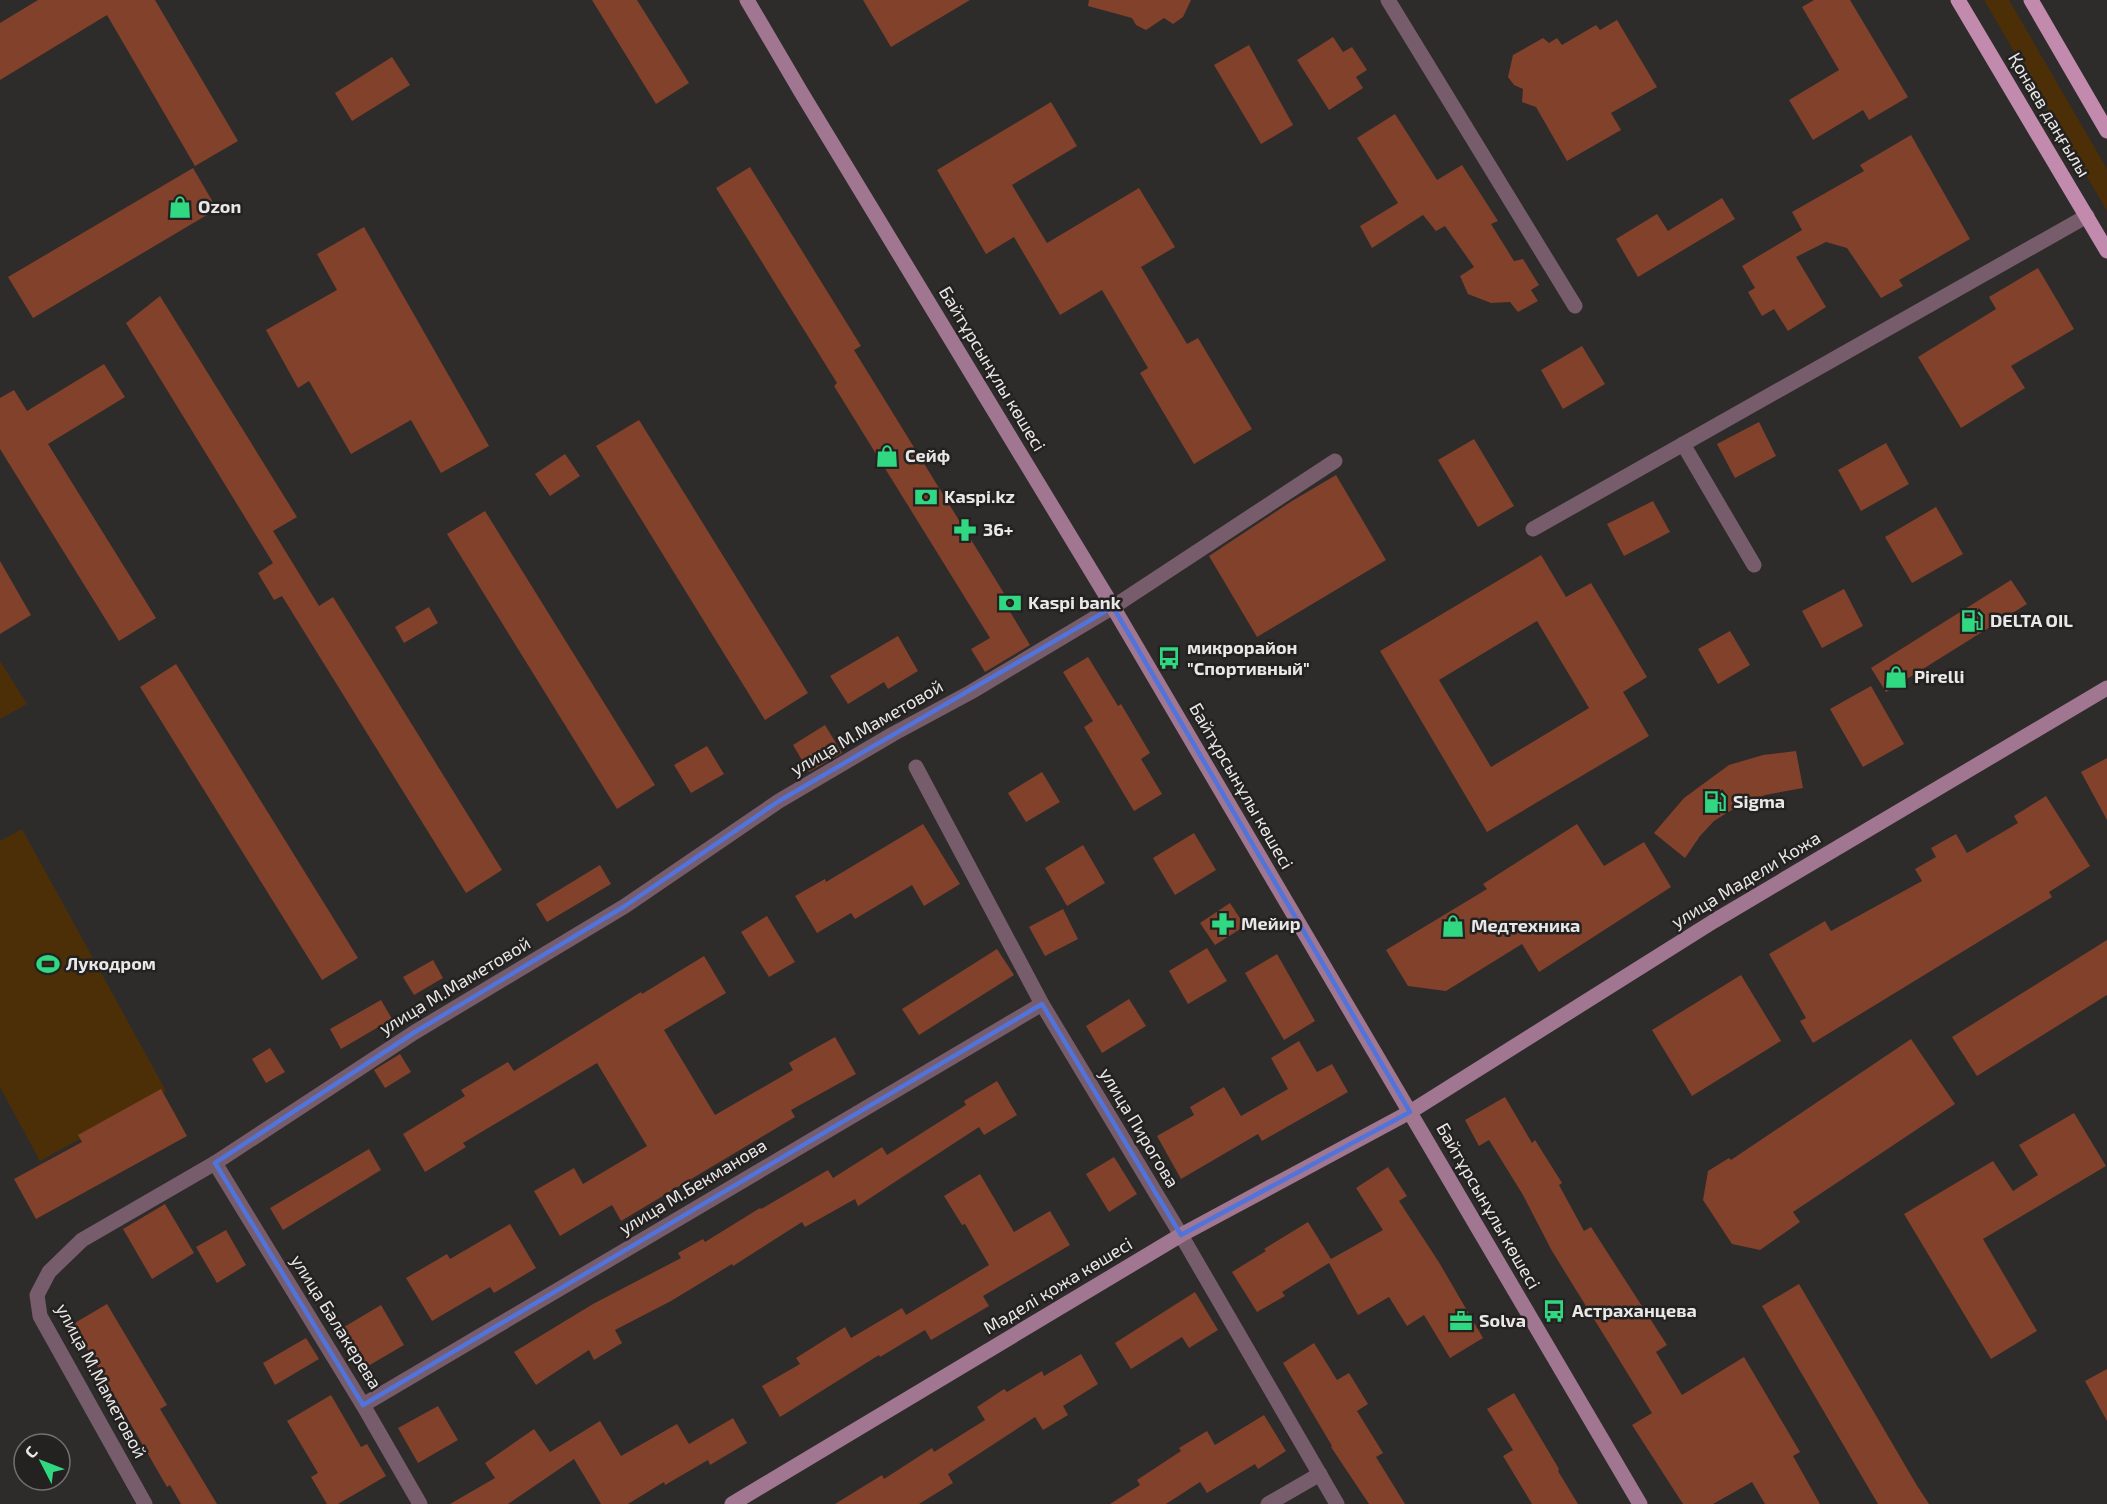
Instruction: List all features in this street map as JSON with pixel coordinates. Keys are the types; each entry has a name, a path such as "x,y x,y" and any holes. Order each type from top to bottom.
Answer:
{"main road":[{"name":"Байтұрсынұлы көшесі","path":"747,0 1113,607 1640,1504"},
{"name":"Қонаев даңғылы","path":"1958,0 2107,251"},
{"path":"2031,0 2107,131"},
{"name":"улица Мадели Кожа","path":"1410,1112 1714,921 2107,688"},
{"name":"Мәделі қожа көшесі","path":"732,1504 1181,1235 1410,1112"}],"street":[{"path":"1388,0 1575,306"},
{"path":"1533,529 2087,216"},
{"path":"1683,444 1754,565"},
{"name":"улица М.Маметовой","path":"145,1504 40,1316 37,1295 49,1272 82,1240 215,1163 416,1032 625,906 779,801 893,734 971,692 1113,607 1335,461"},
{"name":"улица Пирогова","path":"916,767 1042,1004 1181,1235 1337,1504"},
{"name":"улица М.Бекманова","path":"363,1405 1042,1004"},
{"name":"улица Балакерева","path":"215,1163 363,1405 420,1504"},
{"path":"1268,1504 1320,1474"}],"highlighted area":[{"path":"1113,607 1410,1112 1181,1235 1042,1004 363,1405 215,1163 415,1032 625,906 779,801"}],"shaded area":[{"path":"1984,0 2009,0 2107,169 2107,211"},
{"path":"0,661 27,704 0,719"},
{"name":"Лукодром","path":"22,829 166,1091 40,1161 0,1087 0,841"}],"building":[{"path":"38,0 155,0 238,141 195,166 107,15 0,80 0,23"},
{"path":"592,0 637,0 689,83 656,104"},
{"path":"863,0 970,0 891,47"},
{"path":"1089,0 1191,0 1183,17 1173,24 1164,18 1146,30 1136,25 1132,18 1088,6"},
{"path":"1814,0 1850,0 1908,97 1869,120 1863,110 1813,140 1789,100 1839,70 1802,7"},
{"path":"1617,20 1657,87 1611,113 1621,130 1567,161 1536,107 1522,102 1523,89 1514,85 1508,77 1513,55 1543,38 1549,43 1557,38 1562,45 1596,25 1600,30"},
{"path":"1333,37 1343,52 1352,47 1367,70 1356,77 1363,88 1329,110 1297,60"},
{"path":"1249,45 1293,125 1261,144 1214,65"},
{"path":"392,57 410,85 352,121 335,93"},
{"path":"1051,102 1077,146 1012,185 1047,243 1139,188 1175,247 1141,267 1187,344 1198,338 1252,429 1194,464 1140,373 1148,368 1102,290 1060,315 1014,237 986,254 937,170"},
{"path":"1395,114 1437,180 1462,165 1498,221 1491,224 1514,261 1523,259 1539,285 1531,290 1538,301 1518,312 1510,302 1491,303 1468,294 1460,276 1474,267 1445,226 1436,231 1423,215 1372,248 1360,226 1398,203 1357,138"},
{"path":"1911,135 1970,239 1899,280 1903,286 1881,298 1847,248 1826,242 1796,257 1826,307 1788,331 1774,309 1762,316 1748,292 1755,288 1742,266 1802,230 1792,212 1864,171 1860,165"},
{"path":"750,167 861,346 854,350 1010,603 1006,605 1030,645 985,672 971,649 990,638 834,386 837,383 716,188"},
{"path":"193,168 217,209 33,318 8,277"},
{"path":"1722,198 1735,219 1638,277 1616,239 1657,214 1668,231"},
{"path":"364,227 489,446 441,473 411,420 351,454 309,381 298,388 266,330 337,290 317,254"},
{"path":"2038,268 2074,329 2011,366 2025,388 1961,428 1918,357 1996,309 1989,297"},
{"path":"160,296 297,517 273,531 319,606 333,597 502,870 466,893 282,596 274,600 258,573 273,563 126,323"},
{"path":"1582,346 1605,384 1563,409 1541,370"},
{"path":"104,364 125,397 48,444 156,618 119,641 0,449 0,398 14,390 27,411"},
{"path":"639,420 808,693 765,720 596,446"},
{"path":"1759,422 1776,456 1735,478 1717,444"},
{"path":"1474,439 1514,506 1478,527 1438,460"},
{"path":"1886,443 1909,484 1861,511 1838,470"},
{"path":"565,454 580,476 550,496 535,474"},
{"path":"1336,475 1386,560 1257,637 1209,556"},
{"path":"1653,501 1670,532 1624,556 1607,524"},
{"path":"1936,507 1963,554 1912,583 1885,537"},
{"path":"485,511 655,785 617,809 447,534"},
{"path":"1541,555 1566,597 1591,583 1647,677 1623,692 1649,736 1487,832 1380,651","holes":["1537,621 1589,708 1491,767 1439,680"]},
{"path":"0,561 31,615 0,634"},
{"name":"DELTA OIL","path":"2011,580 2027,604 1886,692 1871,668"},
{"path":"1844,589 1863,626 1822,648 1802,611"},
{"path":"429,607 438,623 404,643 395,627"},
{"path":"1730,631 1750,665 1718,684 1698,649"},
{"path":"898,636 918,671 888,689 884,682 848,704 830,676"},
{"path":"1088,657 1118,706 1121,704 1150,753 1141,759 1162,794 1134,811 1084,727 1093,721 1063,672"},
{"path":"176,664 358,958 322,980 140,687"},
{"path":"1871,686 1904,744 1863,767 1830,709"},
{"path":"825,725 842,753 809,772 793,745"},
{"path":"707,746 724,774 691,793 674,765"},
{"name":"Sigma","path":"1796,751 1803,788 1765,795 1730,811 1714,821 1685,858 1654,833 1684,798 1729,765 1763,755"},
{"path":"2107,758 2107,820 2081,772"},
{"path":"1042,772 1060,802 1026,822 1008,793"},
{"path":"2046,796 2090,866 2049,892 2052,897 1813,1043 1800,1021 1806,1018 1769,954 1825,921 1831,931 1922,881 1915,869 1936,857 1931,848 1956,834 1967,853 2018,823 2014,816"},
{"path":"923,824 960,884 924,906 912,885 855,919 851,913 817,933 795,896 825,879 826,882"},
{"path":"1577,824 1604,866 1644,842 1671,887 1539,972 1522,944 1446,991 1408,986 1386,950 1487,889 1483,884"},
{"path":"1194,833 1216,870 1175,895 1153,858"},
{"path":"1083,845 1105,883 1067,906 1045,868"},
{"path":"600,865 611,884 547,922 536,904"},
{"name":"Мейир","path":"1230,903 1245,926 1215,945 1200,923"},
{"path":"1063,909 1078,939 1045,956 1029,927"},
{"path":"767,916 795,962 769,977 741,932"},
{"path":"2107,940 2107,995 1977,1076 1952,1037"},
{"path":"1207,948 1227,981 1188,1004 1169,971"},
{"path":"997,949 1014,975 919,1035 902,1009"},
{"path":"1277,954 1315,1021 1284,1040 1245,973"},
{"path":"704,956 726,993 664,1030 715,1115 793,1070 789,1063 835,1037 856,1074 791,1110 795,1117 621,1221 612,1205 560,1236 534,1191 574,1168 583,1184 647,1146 597,1063 463,1143 466,1147 425,1172 403,1134 465,1096 461,1090 508,1062 514,1071 641,992 642,994"},
{"path":"433,960 443,978 414,995 403,977"},
{"path":"1741,975 1781,1041 1692,1096 1652,1030"},
{"path":"1129,999 1146,1026 1102,1053 1086,1026"},
{"path":"381,1000 392,1019 341,1049 330,1029"},
{"path":"1911,1039 1955,1104 1793,1212 1800,1222 1760,1250 1732,1244 1703,1200 1708,1171 1729,1158 1731,1160"},
{"path":"1299,1041 1317,1072 1332,1064 1348,1092 1262,1141 1258,1134 1181,1179 1157,1136 1194,1115 1190,1107 1224,1087 1241,1116 1288,1089 1271,1058"},
{"path":"270,1048 285,1072 266,1083 252,1059"},
{"path":"400,1054 411,1072 385,1088 374,1070"},
{"path":"997,1081 1017,1115 984,1135 979,1127 858,1206 855,1199 805,1227 802,1222 733,1266 732,1264 671,1301 615,1330 622,1343 594,1360 589,1350 536,1385 514,1352 593,1304 681,1258 678,1253 703,1239 705,1242 828,1170 833,1178 882,1147 887,1155 966,1105 964,1101"},
{"path":"161,1089 187,1136 36,1219 14,1179 82,1142 78,1135"},
{"path":"1505,1097 1532,1143 1535,1140 1562,1183 1559,1185 1584,1231 1591,1227 1667,1345 1656,1352 1682,1395 1744,1357 1800,1452 1793,1456 1820,1504 1765,1504 1752,1482 1713,1504 1683,1504 1632,1425 1652,1413 1552,1251 1523,1195 1489,1140 1479,1146 1465,1120"},
{"path":"2074,1113 2106,1166 1983,1239 2037,1331 1991,1359 1904,1214 1993,1161 2013,1191 2038,1175 2019,1145"},
{"path":"369,1149 381,1170 283,1230 270,1208"},
{"path":"1114,1157 1137,1194 1109,1212 1086,1174"},
{"path":"1388,1167 1407,1196 1399,1201 1440,1264 1483,1338 1450,1358 1424,1315 1407,1326 1389,1297 1358,1315 1329,1263 1282,1292 1285,1296 1257,1312 1232,1272 1308,1222 1331,1259 1383,1230 1356,1188"},
{"path":"980,1174 1014,1232 1050,1211 1070,1245 983,1296 989,1306 931,1340 925,1330 880,1357 879,1355 780,1417 762,1386 800,1364 796,1358 845,1327 851,1338 902,1308 906,1315 989,1265 965,1224 962,1225 944,1196"},
{"path":"165,1204 194,1253 152,1279 123,1229"},
{"path":"510,1224 536,1268 494,1293 490,1287 432,1321 406,1278 447,1254 450,1259"},
{"path":"226,1230 246,1265 217,1283 196,1247"},
{"path":"1799,1284 1929,1504 1878,1504 1762,1306"},
{"path":"1195,1292 1218,1330 1189,1348 1182,1337 1131,1369 1115,1343"},
{"path":"107,1304 167,1405 160,1409 217,1504 181,1504 170,1485 167,1487 73,1324"},
{"path":"381,1305 404,1345 363,1369 339,1330"},
{"path":"306,1338 319,1359 275,1385 263,1363"},
{"path":"1314,1343 1337,1380 1349,1373 1368,1404 1357,1411 1383,1453 1376,1457 1405,1504 1369,1504 1331,1447 1283,1363"},
{"path":"1081,1354 1098,1384 1063,1406 1068,1415 1043,1430 1035,1417 948,1474 953,1483 919,1504 835,1504 882,1475 884,1479 932,1448 934,1452 985,1420 977,1407 1004,1389 1007,1392 1042,1371 1044,1376"},
{"path":"2107,1369 2107,1421 2085,1381"},
{"path":"1514,1393 1578,1504 1532,1504 1503,1456 1513,1450 1487,1409"},
{"path":"331,1395 361,1447 367,1444 386,1476 338,1504 327,1504 311,1477 318,1473 287,1421"},
{"path":"438,1406 458,1440 418,1463 398,1428"},
{"path":"1264,1415 1286,1451 1258,1469 1255,1464 1207,1493 1200,1482 1166,1504 1110,1504 1140,1485 1137,1480 1181,1451 1179,1448 1207,1431 1215,1445"},
{"path":"733,1418 747,1443 710,1465 708,1460 665,1485 664,1482 628,1504 601,1504 574,1459 508,1504 450,1504 495,1478 485,1463 534,1429 550,1452 600,1421 621,1456 677,1424 689,1444"}],"place":[{"name":"Ozon","path":"180,207"},
{"name":"Сейф","path":"887,456"},
{"name":"Kaspi.kz","path":"926,497"},
{"name":"36+","path":"965,530"},
{"name":"Kaspi bank","path":"1010,603"},
{"name":"DELTA OIL","path":"1972,621"},
{"name":"микрорайон \"Спортивный\"","path":"1169,658"},
{"name":"Pirelli","path":"1896,677"},
{"name":"Sigma","path":"1715,802"},
{"name":"Мейир","path":"1223,924"},
{"name":"Медтехника","path":"1453,926"},
{"name":"Лукодром","path":"48,964"},
{"name":"Астраханцева","path":"1554,1311"},
{"name":"Solva","path":"1461,1321"}]}
